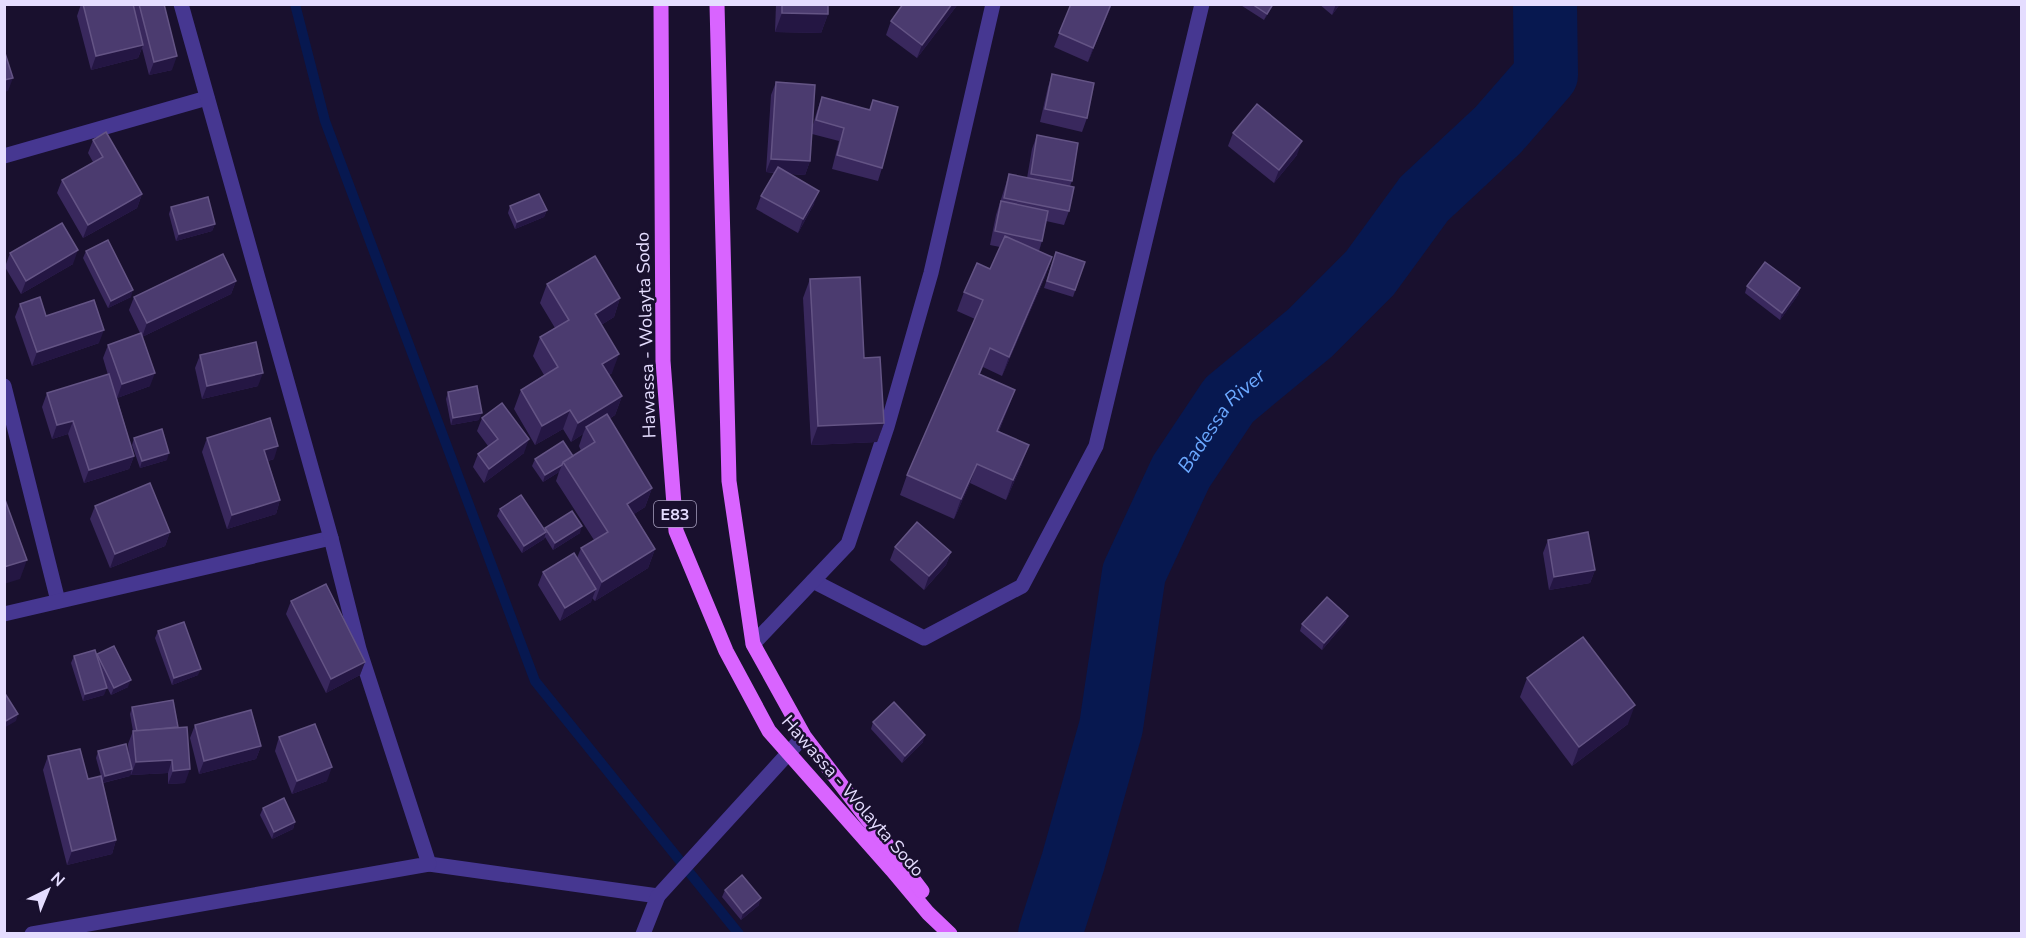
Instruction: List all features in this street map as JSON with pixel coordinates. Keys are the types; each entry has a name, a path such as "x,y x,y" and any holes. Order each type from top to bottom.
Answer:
{"main road":[{"name":"Hawassa - Wolayta Sodo","path":"661,4 663,361 676,531 726,651 768,731 928,913 950,933"},
{"name":"Hawassa - Wolayta Sodo","path":"717,4 729,481 753,644 804,736 955,933"}],"street":[{"path":"181,4 331,538 359,649 429,864"},
{"path":"753,644 848,544 886,427 931,273 993,4"},
{"path":"813,581 924,638 1022,586 1096,446 1202,4"},
{"path":"4,156 207,98"},
{"path":"4,386 58,602"},
{"path":"4,614 331,538"},
{"path":"643,933 658,896 804,736"},
{"path":"32,933 429,864 658,896"}],"building":[{"path":"83,4 133,4 143,45 96,56"},
{"path":"139,4 164,4 177,56 154,62"},
{"path":"782,4 828,4 828,14 782,13"},
{"path":"903,4 952,4 922,45 891,21"},
{"path":"1071,4 1111,4 1093,48 1059,33"},
{"path":"1252,4 1273,4 1267,14"},
{"path":"4,50 13,78 4,80"},
{"path":"1052,74 1094,83 1087,118 1045,109"},
{"path":"776,82 815,85 810,161 771,159"},
{"path":"822,97 870,110 873,100 898,107 882,168 837,155 844,128 816,120"},
{"path":"1257,104 1302,141 1279,170 1233,133"},
{"path":"106,132 142,194 88,225 62,180 103,157 93,140"},
{"path":"1037,135 1078,143 1072,181 1031,174"},
{"path":"778,167 819,191 803,219 761,196"},
{"path":"1009,174 1074,187 1069,211 1004,198"},
{"path":"539,194 547,210 517,222 510,206"},
{"path":"208,197 215,224 179,234 171,207"},
{"path":"1001,201 1048,211 1042,241 995,231"},
{"path":"62,223 78,250 26,281 10,253"},
{"path":"1005,236 1052,257 1009,357 990,348 979,374 1015,390 997,431 1029,445 1013,480 977,464 961,499 907,475 983,300 964,292 977,263 990,269"},
{"path":"108,240 133,290 111,301 86,251"},
{"path":"1056,252 1085,262 1075,290 1047,281"},
{"path":"223,254 236,281 147,323 134,297"},
{"path":"595,256 620,298 595,314 619,354 602,364 622,396 578,423 570,410 542,426 521,390 558,367 540,337 569,320 547,284"},
{"path":"1765,262 1800,288 1782,313 1747,286"},
{"path":"860,277 864,358 880,357 884,423 818,426 810,279"},
{"path":"40,297 46,316 94,300 104,330 37,352 20,304"},
{"path":"141,333 155,373 122,384 108,345"},
{"path":"256,342 263,373 207,386 200,355"},
{"path":"109,374 134,456 89,470 73,421 57,425 47,393"},
{"path":"477,386 482,413 453,418 448,392"},
{"path":"502,403 529,439 489,469 478,454 498,439 482,418"},
{"path":"607,414 652,488 627,504 655,549 602,582 581,548 608,532 563,462 595,442 586,427"},
{"path":"270,418 278,446 264,450 280,500 232,515 207,438"},
{"path":"162,429 169,453 142,461 134,438"},
{"path":"563,441 573,456 545,475 535,459"},
{"path":"150,483 170,532 115,554 95,506"},
{"path":"521,495 546,532 524,546 500,509"},
{"path":"4,497 27,560 4,567"},
{"path":"572,511 582,526 555,543 545,528"},
{"path":"917,522 951,552 929,576 895,547"},
{"path":"1588,532 1595,570 1554,577 1548,540"},
{"path":"574,553 596,589 565,608 543,572"},
{"path":"326,584 365,662 331,679 291,601"},
{"path":"1327,597 1348,616 1324,643 1302,624"},
{"path":"184,622 201,669 174,678 158,631"},
{"path":"1583,637 1635,705 1579,747 1527,678"},
{"path":"114,646 131,680 114,688 97,654"},
{"path":"95,650 107,688 85,694 74,656"},
{"path":"4,692 18,714 4,722"},
{"path":"173,700 178,727 137,731 132,707"},
{"path":"894,702 925,735 905,756 873,722"},
{"path":"251,710 261,746 204,761 195,725"},
{"path":"315,724 332,767 297,781 279,737"},
{"path":"187,727 190,769 173,771 172,760 136,762 133,731"},
{"path":"126,744 132,769 105,776 98,751"},
{"path":"80,749 88,779 101,776 116,840 72,851 48,756"},
{"path":"284,798 295,822 274,832 263,808"},
{"path":"742,875 761,898 743,913 725,890"}],"waterway":[{"path":"295,4 325,121 535,681 739,934"},
{"name":"Badessa River","path":"1050,934 1111,727 1134,573 1181,472 1229,400 1310,333 1370,273 1424,199 1498,130 1546,75 1545,4"}]}
